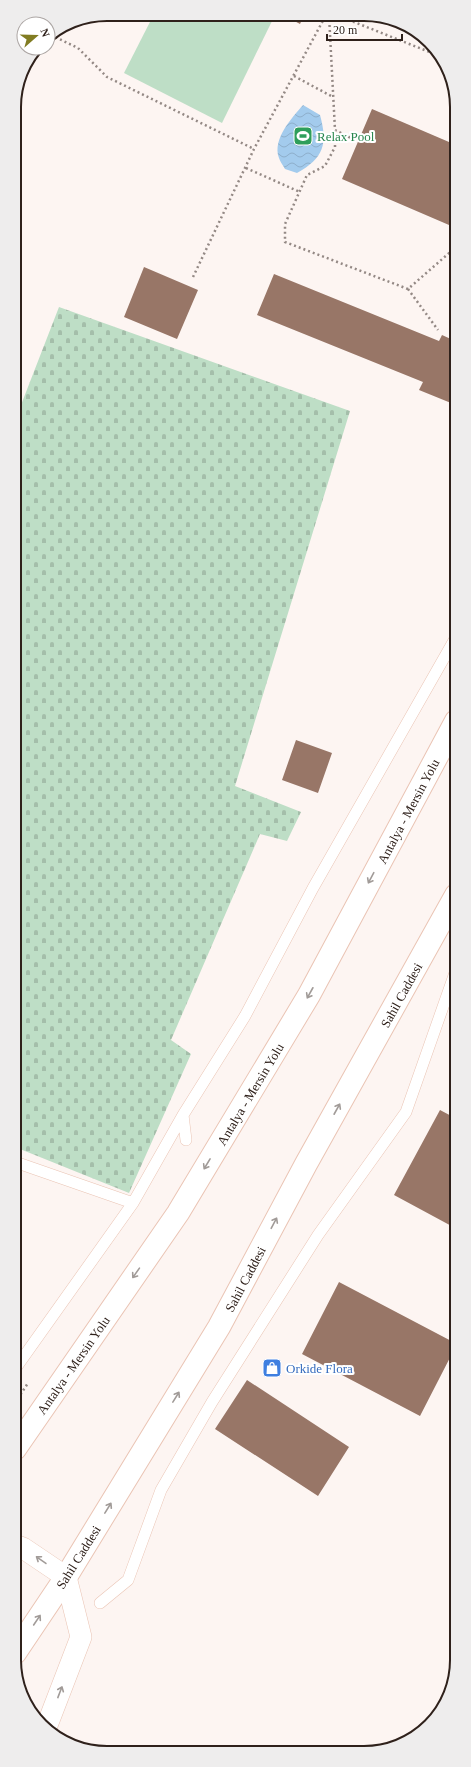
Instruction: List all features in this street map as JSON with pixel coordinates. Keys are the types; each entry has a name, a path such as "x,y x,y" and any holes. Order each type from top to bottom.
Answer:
{"highway":[{"name":"Antalya - Mersin Yolu","path":"21,1440 178,1213 309,995 450,732"},
{"name":"Sahil Caddesi","path":"21,1644 66,1577 219,1327 306,1164 450,906"}],"street":[{"path":"21,1547 66,1577 81,1637 48,1723"}],"lane":[{"path":"21,1361 133,1203 183,1116 246,1016 313,888 450,648"},
{"path":"100,1603 128,1580 161,1490 212,1402 318,1235 406,1112 450,985"},
{"path":"183,1116 186,1140"},
{"path":"21,1164 133,1203"}],"path":[{"path":"192,277 254,149 324,21"},
{"path":"327,21 334,97 335,147 325,166 307,175 286,224 286,242 408,289 438,330"},
{"path":"351,21 430,53"},
{"path":"57,38 78,48 107,77 254,149"},
{"path":"294,76 334,97"},
{"path":"335,130 353,139"},
{"path":"246,168 300,192"},
{"path":"408,289 450,252"}],"green space":[{"path":"150,21 272,21 222,123 124,73"},
{"path":"59,307 350,411 235,786 301,812 287,841 260,834 171,1040 191,1054 129,1193 21,1149 21,405"}],"water":[{"name":"Relax Pool","path":"303,105 320,115 324,134 322,149 318,156 313,162 297,173 285,169 279,159 278,144 284,129"}],"building":[{"path":"294,21 301,21 300,24"},
{"path":"372,109 450,142 450,225 342,179"},
{"path":"144,267 198,290 177,339 124,317"},
{"path":"274,274 439,341 442,335 450,339 450,403 419,390 423,382 257,315"},
{"path":"296,740 332,753 318,793 282,780"},
{"path":"440,1110 450,1115 450,1225 394,1195"},
{"path":"339,1282 450,1340 450,1358 420,1416 302,1354"},
{"path":"247,1380 349,1447 318,1496 215,1429"}],"place":[{"name":"Relax Pool","path":"303,136"},
{"name":"Orkide Flora","path":"272,1368"}]}
